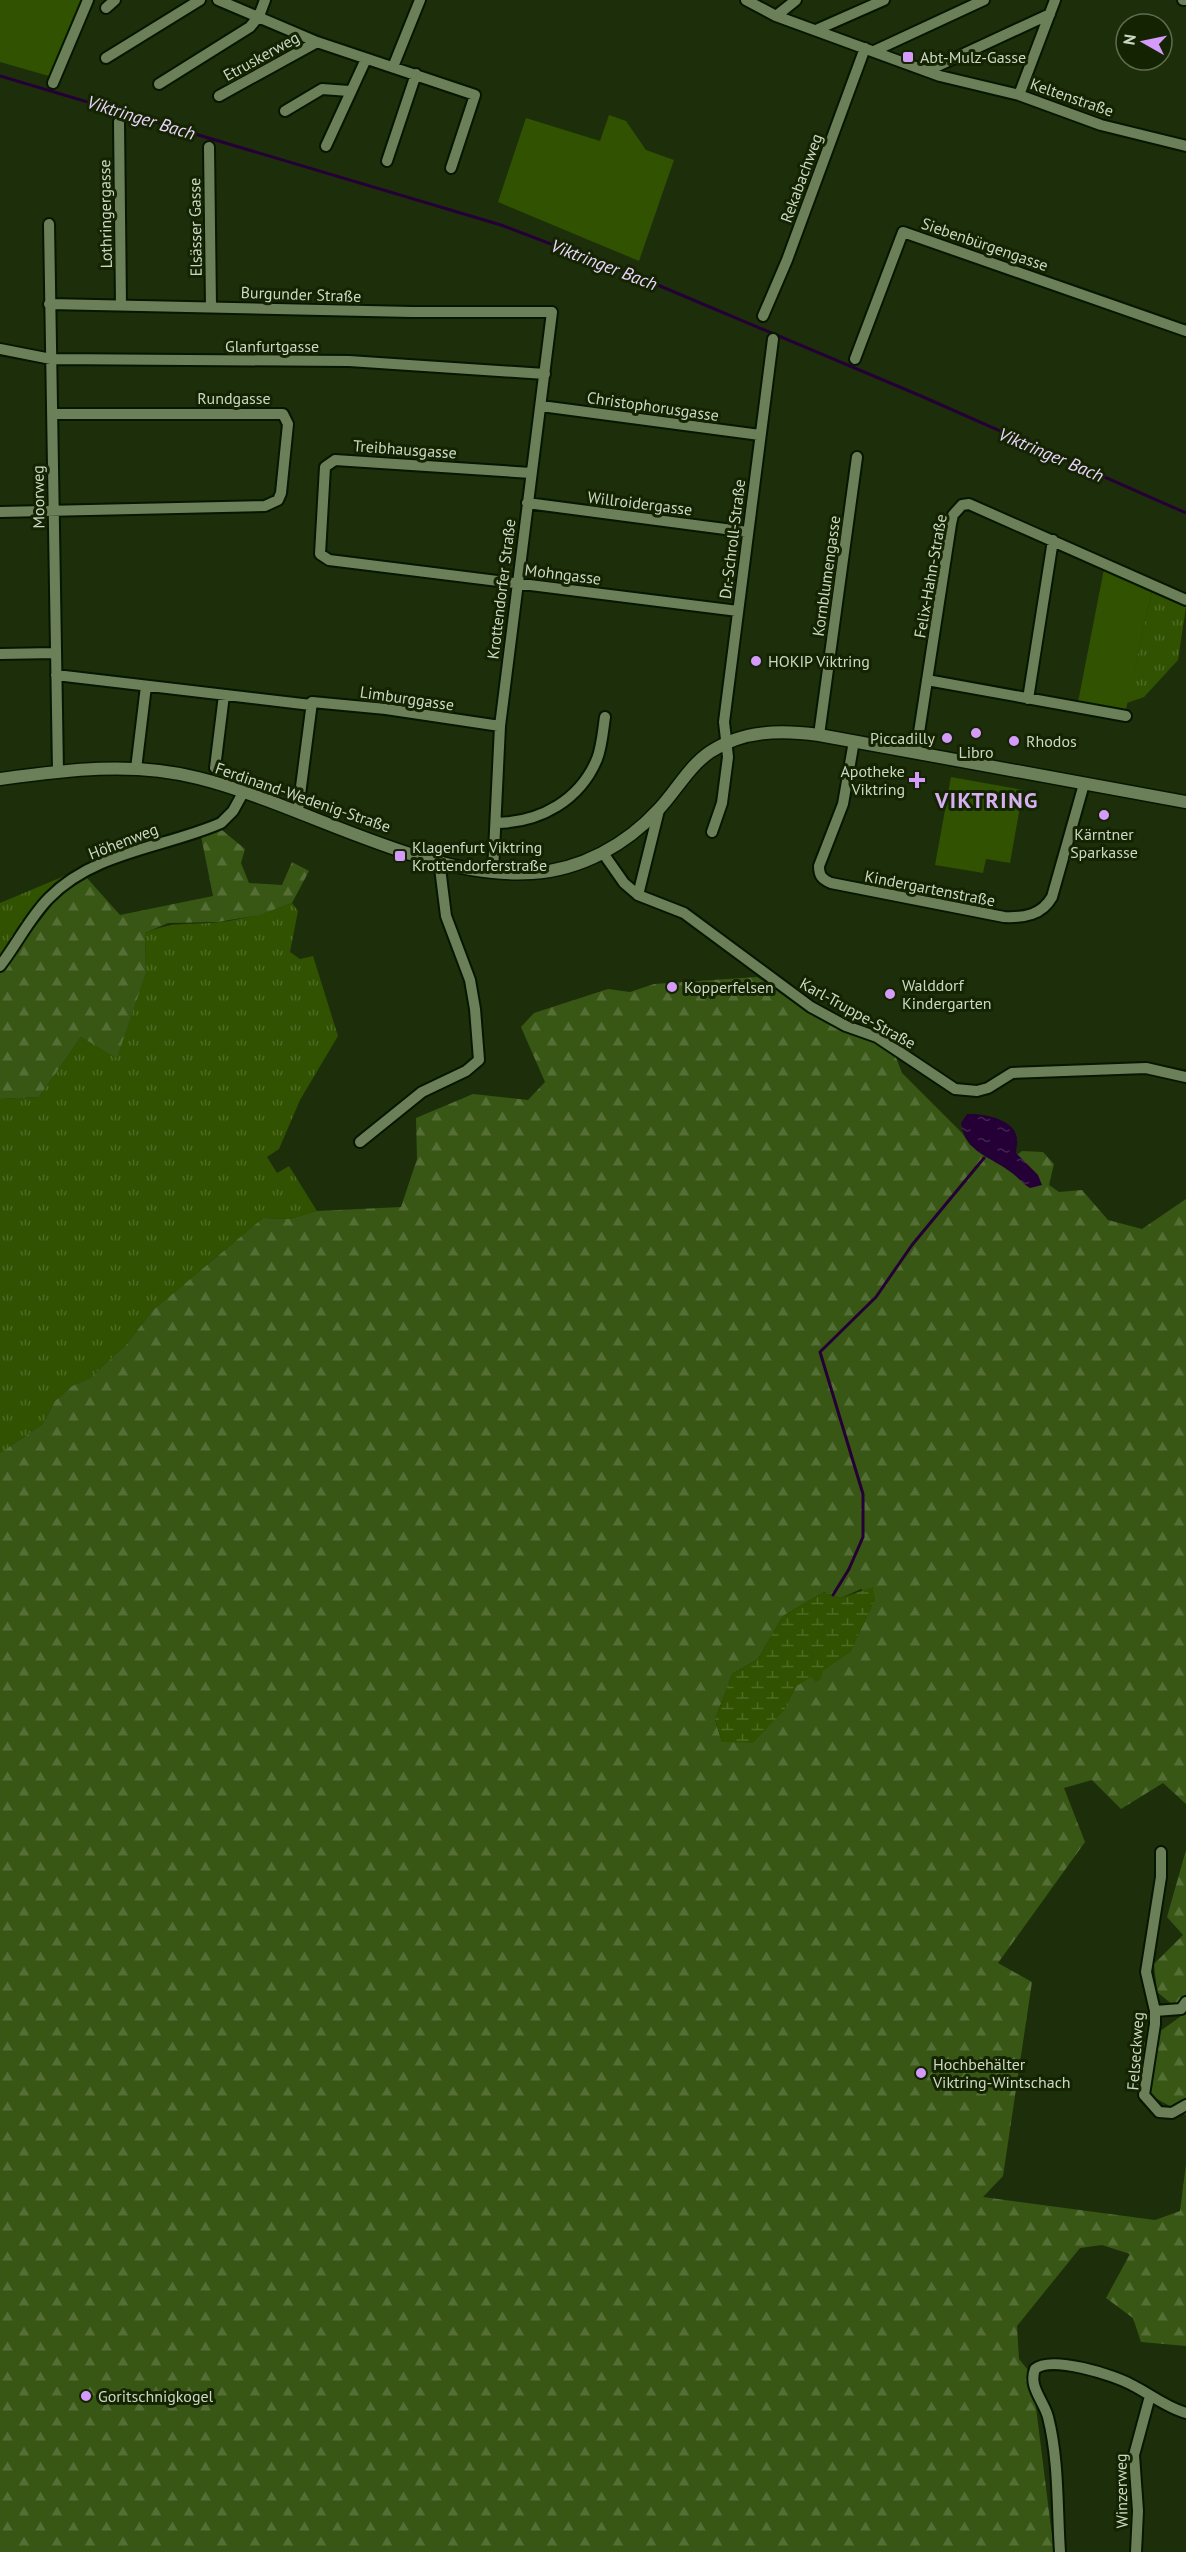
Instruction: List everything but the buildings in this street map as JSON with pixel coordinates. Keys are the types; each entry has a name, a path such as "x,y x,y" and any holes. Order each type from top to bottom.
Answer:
{"street":[{"path":"53,83 88,0"},
{"path":"106,8 115,0"},
{"path":"106,58 200,0"},
{"name":"Etruskerweg","path":"218,0 317,42 475,95 451,168"},
{"path":"259,16 265,0"},
{"path":"393,67 420,0"},
{"name":"Keltenstraße","path":"746,0 776,16 927,71 1019,95 1101,124 1186,146"},
{"path":"776,16 796,0"},
{"path":"816,30 884,0"},
{"path":"870,50 984,0"},
{"path":"1019,95 1055,0"},
{"path":"927,71 1050,14"},
{"name":"Etruskerweg","path":"159,84 250,27 259,16"},
{"name":"Etruskerweg","path":"219,96 317,42"},
{"name":"Rekabachweg","path":"763,316 870,50"},
{"path":"326,146 349,91 366,59"},
{"path":"387,161 416,74"},
{"path":"285,111 322,89 349,91"},
{"name":"Lothringergasse","path":"119,122 121,306"},
{"name":"Elsässer Gasse","path":"209,147 211,307"},
{"name":"Moorweg","path":"49,224 58,771"},
{"name":"Siebenbürgengasse","path":"855,359 903,232 1186,330"},
{"name":"Burgunder Straße","path":"50,304 421,313 552,312"},
{"name":"Krottendorfer Straße","path":"493,872 500,726 552,312"},
{"name":"Dr.-Schroll-Straße","path":"712,832 722,803 728,757 724,722 773,339"},
{"name":"Glanfurtgasse","path":"0,349 51,359 349,361 545,374"},
{"name":"Christophorusgasse","path":"541,406 760,435"},
{"name":"Rundgasse","path":"52,414 276,412 286,417 288,424 281,493 272,504 54,511"},
{"name":"Kornblumengasse","path":"819,735 857,457"},
{"name":"Treibhausgasse","path":"320,549 325,466 329,461 531,473"},
{"name":"Willroidergasse","path":"527,503 748,532"},
{"name":"Felix-Hahn-Straße","path":"916,752 951,524 957,508 969,504 1186,600"},
{"path":"0,512 54,511"},
{"path":"1028,699 1053,540"},
{"name":"Mohngasse","path":"320,549 320,554 329,560 738,611"},
{"path":"0,654 55,653"},
{"name":"Limburggasse","path":"56,675 311,705 316,701 386,709 500,726"},
{"path":"927,680 1126,716"},
{"path":"136,769 146,686"},
{"path":"215,768 224,695"},
{"path":"298,810 311,705"},
{"path":"497,823 533,818 562,804 583,784 598,757 605,717"},
{"name":"Ferdinand-Wedenig-Straße","path":"0,779 58,771 136,769 197,777 244,791 372,839 439,860 493,872 519,873 552,870 603,854 638,830 659,810 694,766 709,753 727,742 763,733 795,732 819,735 1186,802"},
{"name":"Kindergartenstraße","path":"854,741 843,804 819,866 822,879 831,884 1004,917 1028,916 1047,906 1052,897 1084,783"},
{"name":"Höhenweg","path":"0,966 47,899 60,888 120,855 221,823 233,812 244,791"},
{"path":"638,895 659,810"},
{"name":"Karl-Truppe-Straße","path":"603,854 624,883 638,895 684,913 811,1007 846,1026 877,1037 955,1089 977,1091 988,1088 1012,1073 1024,1072 1146,1068 1186,1077"},
{"path":"360,1142 422,1092 466,1071 479,1060 470,980 446,916 439,860"},
{"name":"Felseckweg","path":"1161,1852 1161,1877 1146,1972 1155,2011 1144,2095 1159,2112 1172,2113 1186,2105"},
{"path":"1155,2011 1181,2009 1186,2002"},
{"path":"1060,2552 1052,2435 1047,2414 1035,2387 1032,2375 1035,2369 1048,2363 1093,2371 1131,2384 1186,2413"},
{"name":"Winzerweg","path":"1136,2552 1138,2511 1134,2456 1136,2439 1150,2396"}],"green space":[{"path":"0,0 81,0 49,76 0,62"},
{"path":"609,115 626,121 646,150 674,160 639,261 498,202 526,118 600,141"},
{"path":"1104,569 1152,591 1125,714 1078,702"},
{"path":"1152,591 1186,607 1178,660 1144,697 1127,703"},
{"path":"951,777 1023,790 1010,863 986,859 983,873 935,865"},
{"path":"222,830 245,849 241,863 249,883 282,885 292,862 309,871 292,903 259,915 218,922 168,923 145,933 146,973 117,1058 81,1037 39,1097 0,1099 0,971 60,895 87,878 120,915 213,896 201,836"},
{"path":"88,866 52,889 0,957 0,903"},
{"path":"292,903 298,911 290,952 300,959 313,956 338,1036 300,1100 279,1149 267,1157 277,1173 289,1166 317,1211 290,1219 263,1218 152,1311 126,1345 90,1378 72,1386 55,1401 43,1424 0,1453 0,1099 39,1097 81,1037 117,1057 146,973 145,933 174,925 238,919"},
{"path":"757,977 803,1009 894,1052 902,1073 962,1133 970,1145 1007,1163 1022,1151 1043,1152 1054,1164 1049,1185 1059,1192 1082,1190 1108,1220 1142,1229 1186,1199 1186,1804 1163,1783 1121,1809 1092,1780 1064,1788 1085,1842 998,1963 1032,1982 1003,2176 983,2197 1155,2220 1180,2211 1186,2164 1186,2346 1141,2342 1133,2318 1106,2298 1130,2254 1102,2245 1080,2248 1017,2326 1019,2359 1032,2375 1054,2552 0,2552 0,1453 43,1424 55,1401 72,1386 90,1378 126,1345 152,1311 263,1218 290,1219 317,1211 401,1207 417,1159 416,1118 473,1094 528,1100 545,1082 521,1027 534,1013 608,989 630,992 654,984","holes":["861,1589 875,1599 850,1652 796,1686 784,1710 769,1724 722,1742 715,1720 732,1674 758,1659 783,1616 824,1592 841,1598"]},
{"path":"873,1587 875,1599 850,1652 823,1671 821,1679 816,1682 812,1677 796,1686 784,1710 753,1743 722,1742 715,1720 732,1674 758,1659 783,1616 824,1592 841,1598"},
{"path":"1186,1850 1186,2115 1132,2085 1134,2050 1184,2014 1157,1992 1154,1964 1183,1935 1167,1917"}],"water":[{"path":"967,1114 997,1118 1011,1126 1017,1138 1016,1153 1038,1175 1042,1185 1030,1188 1004,1167 974,1148 968,1141 961,1123"}],"waterway":[{"name":"Viktringer Bach","path":"0,76 501,225 653,283 921,396 1186,513"},
{"path":"833,1595 849,1569 863,1537 863,1494 820,1352 876,1297 912,1245 984,1158"}],"place":[{"name":"Abt-Mulz-Gasse","path":"908,57"},
{"name":"HOKIP Viktring","path":"756,661"},
{"name":"Libro","path":"976,733"},
{"name":"Piccadilly","path":"947,738"},
{"name":"Rhodos","path":"1014,741"},
{"name":"Apotheke Viktring","path":"917,780"},
{"name":"Kärntner Sparkasse","path":"1104,815"},
{"name":"Klagenfurt Viktring Krottendorferstraße","path":"400,856"},
{"name":"Kopperfelsen","path":"672,987"},
{"name":"Walddorf Kindergarten","path":"890,994"},
{"name":"Hochbehälter Viktring-Wintschach","path":"921,2073"},
{"name":"Goritschnigkogel","path":"86,2396"}],"district":[{"name":"VIKTRING","path":"987,800"}]}
